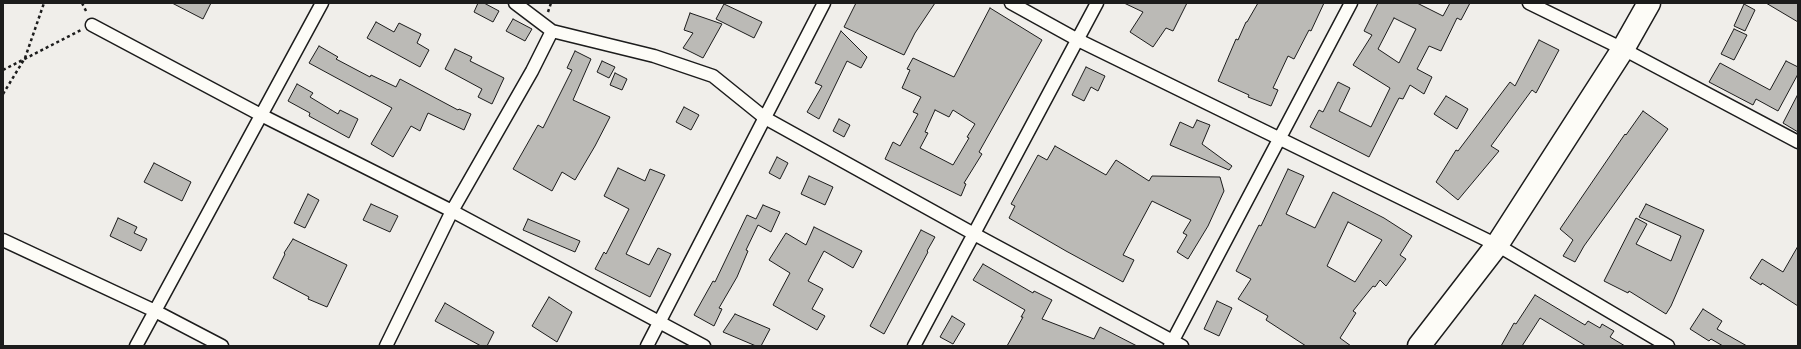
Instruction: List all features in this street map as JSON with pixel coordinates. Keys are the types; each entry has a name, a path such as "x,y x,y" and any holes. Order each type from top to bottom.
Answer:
{"highway":[{"path":"1419,346 1497,245 1623,49 1649,3"}],"street":[{"path":"136,346 322,3"},
{"path":"515,3 552,31 654,56 713,76 765,118 1175,344 1350,3"},
{"path":"647,346 824,3"},
{"path":"1011,3 1078,40 1497,245 1668,346"},
{"path":"914,346 1097,3"},
{"path":"1529,3 1623,49 1798,142"},
{"path":"92,25 261,115 452,211 660,321 704,346"},
{"path":"386,346 452,211 532,71 552,31"},
{"path":"3,240 154,311 222,346"}],"path":[{"path":"3,94 24,58 44,3"},
{"path":"3,70 24,58 92,25"}],"building":[{"path":"172,3 211,3 203,19"},
{"path":"478,3 484,3 499,11 493,22 474,12"},
{"path":"856,3 935,3 915,33 904,55 844,27"},
{"path":"1124,3 1187,3 1173,31 1166,28 1153,47 1130,32 1143,12"},
{"path":"1258,3 1324,3 1311,31 1309,30 1294,59 1288,56 1273,88 1278,90 1271,106 1248,97 1249,95 1218,81 1236,39 1238,40 1246,22"},
{"path":"1378,3 1417,3 1443,16 1450,3 1470,3 1461,20 1457,18 1441,51 1429,46 1417,69 1432,77 1424,94 1410,85 1403,99 1399,98 1369,157 1310,127 1319,110 1323,112 1338,82 1350,88 1339,111 1371,127 1390,88 1353,65 1372,35 1364,31","holes":["1394,18 1416,29 1399,63 1378,49"]},
{"path":"1766,3 1798,3 1798,22"},
{"path":"724,4 762,22 754,38 716,19"},
{"path":"1744,4 1755,10 1745,31 1734,26"},
{"path":"990,8 1042,40 979,152 982,154 964,183 966,184 961,196 885,159 893,142 900,146 918,114 913,112 921,97 902,88 910,70 907,69 913,58 954,77","holes":["935,110 949,117 953,110 975,124 967,137 969,138 953,165 920,148 928,133 925,132"]},
{"path":"690,13 722,24 703,58 683,48 693,33 684,30"},
{"path":"513,19 532,29 525,41 506,31"},
{"path":"376,22 394,32 399,23 421,34 417,43 429,50 420,67 367,38"},
{"path":"1734,29 1747,35 1734,60 1721,54"},
{"path":"841,31 867,57 861,68 847,61 819,119 807,112 822,86 815,83"},
{"path":"1539,40 1559,50 1536,93 1532,90 1491,146 1499,151 1458,200 1436,182 1456,150 1458,151 1510,82 1515,86"},
{"path":"319,46 338,57 336,59 370,77 371,75 396,87 400,79 458,110 459,109 471,114 464,130 428,113 420,131 411,126 393,157 371,144 392,108 309,63"},
{"path":"455,49 472,57 470,61 504,78 492,104 478,97 482,89 445,69"},
{"path":"575,51 591,59 573,100 610,117 575,180 562,172 552,191 513,169 538,125 543,128 572,70 567,68"},
{"path":"602,61 615,67 609,78 597,72"},
{"path":"1786,61 1798,67 1798,74 1778,111 1756,99 1753,105 1709,82 1720,63 1770,90"},
{"path":"1086,67 1105,76 1098,91 1091,87 1084,101 1072,95"},
{"path":"615,73 627,79 622,90 610,85"},
{"path":"297,84 313,93 310,97 338,114 340,110 358,119 349,138 309,116 310,113 288,101"},
{"path":"1798,94 1798,132 1783,123"},
{"path":"1446,96 1468,109 1457,129 1434,114"},
{"path":"684,107 699,115 691,130 676,122"},
{"path":"1643,111 1668,129 1584,246 1575,262 1563,256 1573,240 1560,229 1625,134 1626,135"},
{"path":"839,119 850,125 844,137 833,131"},
{"path":"1197,120 1210,125 1202,144 1232,166 1229,170 1170,145 1180,122 1193,128"},
{"path":"1055,146 1106,175 1116,160 1149,181 1152,176 1220,177 1224,191 1208,226 1188,259 1177,252 1187,235 1183,233 1191,220 1152,201 1123,255 1134,260 1123,282 1009,218 1015,206 1011,204 1038,155 1047,160"},
{"path":"777,157 788,163 780,179 769,173"},
{"path":"154,163 191,182 182,201 144,182"},
{"path":"618,168 645,181 650,169 665,175 626,254 649,265 658,248 671,254 650,297 595,269 604,252 606,254 629,209 604,196"},
{"path":"1288,169 1304,176 1286,214 1315,228 1333,192 1384,218 1412,236 1400,255 1406,259 1386,286 1380,280 1375,287 1373,286 1353,311 1356,313 1340,338 1351,346 1306,346 1266,320 1268,316 1238,299 1251,279 1236,271 1259,225 1261,226","holes":["1348,222 1382,240 1355,282 1327,266"]},
{"path":"809,176 833,187 825,205 801,194"},
{"path":"308,194 319,200 305,228 294,223"},
{"path":"371,204 398,216 390,232 363,220"},
{"path":"1646,204 1704,230 1671,306 1666,314 1629,291 1628,293 1604,281 1636,218 1647,224 1636,244 1671,261 1681,236 1639,217"},
{"path":"763,205 780,212 771,232 758,225 746,250 748,251 737,277 719,308 722,309 714,326 694,315 713,281 715,282 747,215 756,219"},
{"path":"118,218 137,227 134,233 147,239 141,251 110,236"},
{"path":"528,219 580,241 575,252 523,230"},
{"path":"814,227 862,251 853,268 824,251 808,281 823,289 812,309 825,316 817,330 773,305 790,273 769,260 786,233 806,245"},
{"path":"921,230 935,237 884,334 870,326"},
{"path":"293,239 347,265 327,307 308,299 309,297 273,278 285,254 284,253"},
{"path":"1798,246 1798,306 1762,283 1761,285 1750,278 1762,259 1783,272"},
{"path":"983,264 1033,293 1034,291 1052,300 1042,319 1094,339 1100,327 1137,346 1007,346 1023,317 1021,317 1025,310 973,280"},
{"path":"1535,295 1585,325 1588,321 1600,328 1602,324 1614,331 1610,337 1625,346 1586,346 1540,318 1522,346 1501,346 1514,323 1516,324"},
{"path":"549,297 572,312 557,342 532,326"},
{"path":"1217,301 1232,308 1219,336 1204,329"},
{"path":"445,303 494,332 487,346 481,346 435,321"},
{"path":"1703,309 1722,321 1717,329 1747,346 1723,346 1711,339 1709,341 1690,329"},
{"path":"735,314 770,329 761,346 756,346 723,332"},
{"path":"952,316 965,324 953,344 940,337"}]}
